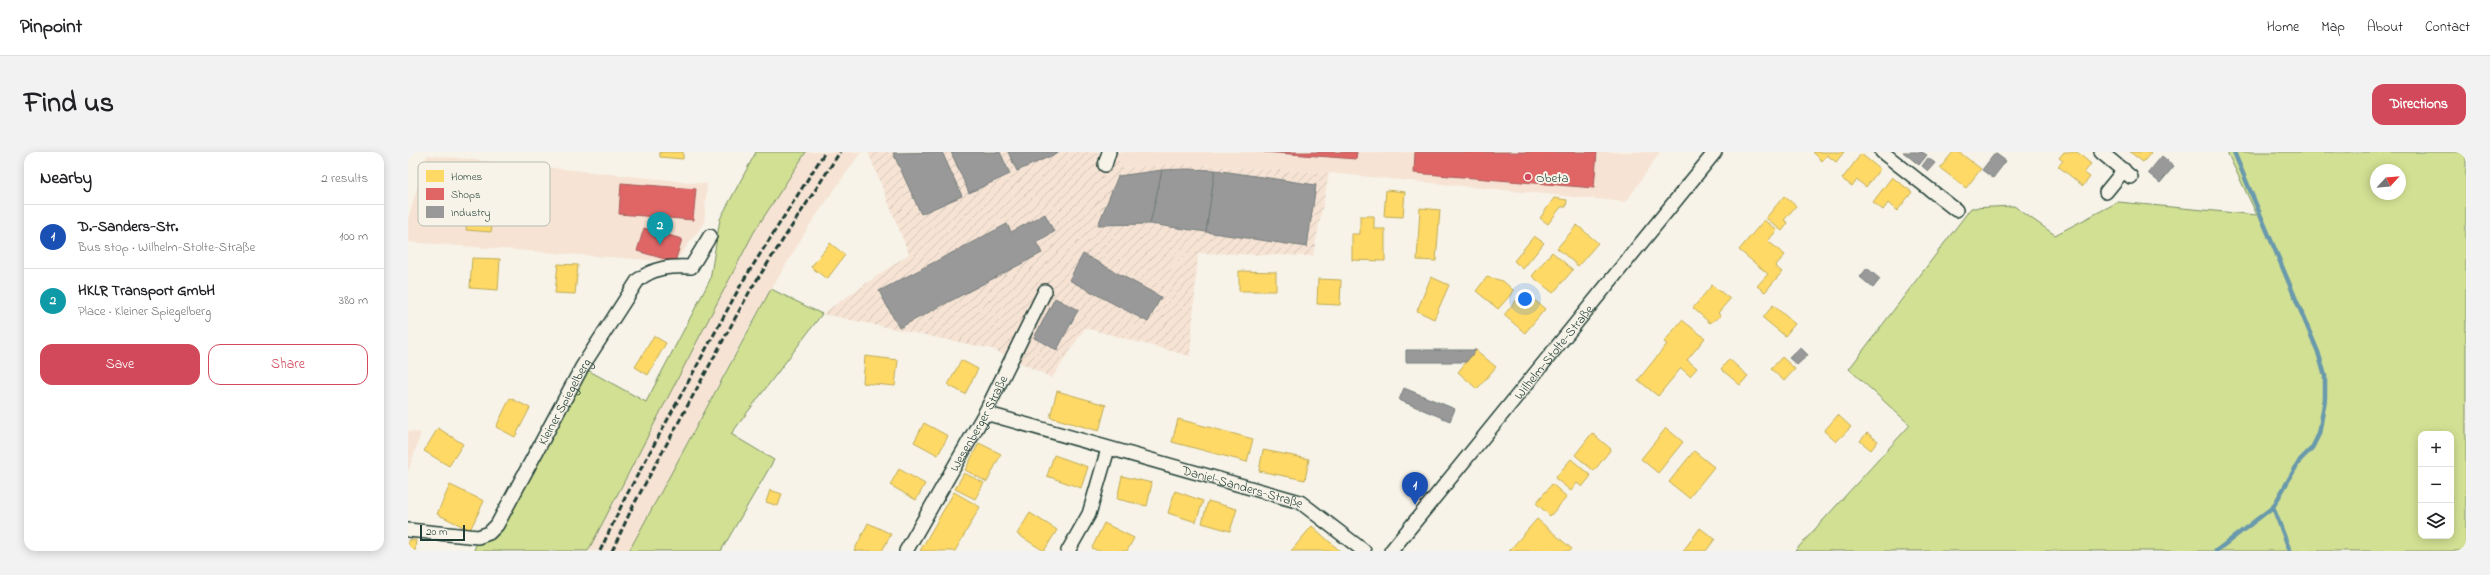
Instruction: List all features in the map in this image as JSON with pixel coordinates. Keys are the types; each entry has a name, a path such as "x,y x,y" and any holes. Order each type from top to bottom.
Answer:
{"street":[{"path":"1104,165 1109,152"},
{"name":"Wilhelm-Stolte-Straße","path":"1391,551 1715,152"},
{"path":"1882,152 1956,210"},
{"path":"2101,152 2127,173 2106,192"},
{"name":"Kleiner Spiegelberg","path":"408,530 478,537 489,533 497,525 582,367 638,280 648,272 660,268 691,266 710,236"},
{"name":"Wesenberger Straße","path":"906,551 985,413 1045,292"},
{"name":"Daniel-Sanders-Straße","path":"985,413 1108,449 1300,502 1364,551"},
{"path":"1068,551 1089,514 1108,449"}],"shaded area":[{"path":"806,152 861,152 809,226 754,318 629,551 588,551 754,232"},
{"path":"868,152 1122,152 1117,168 1183,164 1329,173 1313,256 1198,253 1190,356 1085,328 1052,378 992,349 822,314 909,254"},
{"path":"1122,152 1660,152 1626,202 1329,173 1183,164 1116,168"},
{"path":"427,155 495,162 425,162"},
{"path":"550,168 707,184 704,223 675,262 408,242 408,219 418,185 418,226 550,226"},
{"path":"408,431 421,433 408,472"}],"green space":[{"path":"756,152 806,152 754,232 588,551 474,551 478,537 489,533 582,367 646,402 710,280 720,219"},
{"path":"2227,152 2466,152 2466,551 1795,551 1910,425 1849,369 1971,208 2014,206 2055,235 2118,202 2257,215"},
{"path":"771,289 822,314 731,434 774,460 721,551 629,551"}],"building: Homes":[{"path":"660,152 683,152 683,159 660,157"},
{"path":"1813,152 1844,152 1836,162 1827,155 1822,161"},
{"path":"1953,152 1959,152 1981,169 1966,188 1940,168"},
{"path":"2064,152 2077,152 2091,164 2084,173 2090,177 2083,186 2058,166 2063,161 2059,158"},
{"path":"2130,152 2150,152 2151,153 2143,162"},
{"path":"1861,154 1880,169 1866,187 1857,180 1852,186 1842,179"},
{"path":"1892,177 1912,192 1897,211 1888,203 1883,210 1873,202"},
{"path":"1386,190 1405,192 1403,217 1384,216"},
{"path":"1784,196 1796,206 1784,220 1788,223 1782,231 1766,218"},
{"path":"1554,198 1567,200 1566,207 1561,207 1548,224 1540,218"},
{"path":"1420,208 1440,210 1436,261 1417,260"},
{"path":"1360,216 1374,216 1374,229 1385,229 1385,261 1352,260 1352,234 1360,234"},
{"path":"1764,220 1777,230 1768,241 1785,255 1775,266 1782,272 1765,292 1757,286 1768,274 1739,250"},
{"path":"1577,225 1598,243 1578,266 1557,248"},
{"path":"466,226 492,226 491,232 466,230"},
{"path":"1534,236 1544,243 1523,269 1514,261"},
{"path":"830,243 845,255 827,279 811,267"},
{"path":"1552,252 1573,270 1553,293 1532,276"},
{"path":"472,258 500,259 498,290 470,288"},
{"path":"558,264 578,265 575,294 555,293"},
{"path":"1239,271 1276,272 1276,291 1239,291"},
{"path":"1431,277 1449,285 1434,319 1417,311"},
{"path":"1487,277 1503,281 1514,291 1498,309 1476,291"},
{"path":"1318,279 1341,280 1340,305 1317,304"},
{"path":"1712,285 1730,299 1718,313 1721,316 1710,323 1693,308"},
{"path":"1524,291 1545,309 1525,333 1504,315"},
{"path":"1773,305 1795,324 1785,336 1763,318"},
{"path":"1682,320 1705,338 1687,360 1697,368 1690,376 1681,368 1658,396 1638,380 1667,344 1664,342"},
{"path":"654,336 666,343 648,375 635,367"},
{"path":"1476,350 1496,367 1477,389 1458,372"},
{"path":"865,356 898,360 895,386 863,383"},
{"path":"1782,357 1795,369 1784,381 1771,369"},
{"path":"1729,359 1748,376 1740,385 1721,369"},
{"path":"961,360 978,369 965,394 948,385"},
{"path":"1057,391 1106,405 1099,431 1050,417"},
{"path":"510,398 530,408 515,437 496,427"},
{"path":"1838,415 1851,427 1836,442 1824,431"},
{"path":"1178,419 1253,439 1247,462 1172,442"},
{"path":"924,423 948,436 938,455 914,442"},
{"path":"438,428 463,444 449,466 424,451"},
{"path":"1666,428 1683,442 1658,473 1641,459"},
{"path":"1592,433 1611,449 1594,471 1575,455"},
{"path":"1867,433 1878,441 1871,450 1860,441"},
{"path":"979,443 1001,454 987,482 965,470"},
{"path":"1263,450 1309,459 1305,480 1259,471"},
{"path":"1694,451 1714,467 1689,498 1669,482"},
{"path":"1054,455 1088,467 1081,488 1047,476"},
{"path":"1571,459 1591,476 1582,487 1577,483 1571,491 1555,478"},
{"path":"899,469 925,484 916,500 890,485"},
{"path":"964,473 984,483 975,499 955,489"},
{"path":"1122,476 1152,483 1147,506 1117,499"},
{"path":"1552,484 1567,497 1550,516 1536,503"},
{"path":"450,485 484,501 470,530 437,514"},
{"path":"770,490 782,494 778,506 766,502"},
{"path":"1175,491 1203,501 1196,522 1168,513"},
{"path":"954,492 980,507 955,551 920,551"},
{"path":"1208,501 1237,509 1230,531 1202,523"},
{"path":"1030,513 1057,530 1044,551 1017,534"},
{"path":"1537,519 1572,549 1570,551 1509,551"},
{"path":"868,523 891,534 882,551 854,551"},
{"path":"1104,523 1134,538 1127,551 1098,551 1092,548"},
{"path":"1312,526 1340,551 1291,551"},
{"path":"1700,528 1715,539 1706,551 1683,551"},
{"path":"408,540 416,540 415,551 408,551"}],"building: Shops":[{"path":"1264,152 1357,152 1356,159"},
{"path":"1415,152 1597,152 1594,188 1414,173"},
{"path":"621,183 696,189 693,220 619,214"},
{"path":"644,228 682,239 675,262 637,251"}],"building: Industry":[{"path":"942,152 962,196 921,214 893,153"},
{"path":"951,152 1000,152 1010,174 969,193"},
{"path":"1008,152 1058,152 1058,153 1017,171"},
{"path":"1903,152 1922,152 1927,155 1919,165"},
{"path":"1995,153 2006,161 1993,178 1982,170"},
{"path":"2162,156 2174,166 2160,183 2148,173"},
{"path":"1928,158 1935,163 1928,171 1922,166"},
{"path":"1162,170 1215,170 1206,232 1150,224"},
{"path":"1162,170 1150,224 1098,225 1118,176"},
{"path":"1215,170 1316,185 1307,247 1206,232"},
{"path":"1045,214 1054,232 1036,242 1042,253 899,328 879,291 1007,224 1011,232"},
{"path":"1083,254 1161,297 1148,322 1069,280"},
{"path":"1867,268 1880,279 1873,288 1860,277"},
{"path":"1055,298 1078,310 1057,350 1034,338"},
{"path":"1800,347 1808,355 1797,365 1789,358"},
{"path":"1406,350 1476,350 1466,362 1406,362"},
{"path":"1404,388 1455,409 1450,421 1399,400"}],"waterway":[{"path":"2216,551 2273,507 2300,460 2312,448 2319,434 2325,399 2325,376 2318,352 2234,152"},
{"path":"2273,507 2290,551"}],"railway":[{"path":"600,551 625,498 743,281 825,152"},
{"path":"612,551 633,506 751,289 840,152"}],"place":[{"name":"Obeta","path":"1528,177"},
{"name":"HKLR Transport GmbH","path":"660,245"},
{"name":"D.-Sanders-Str.","path":"1415,505"}]}
